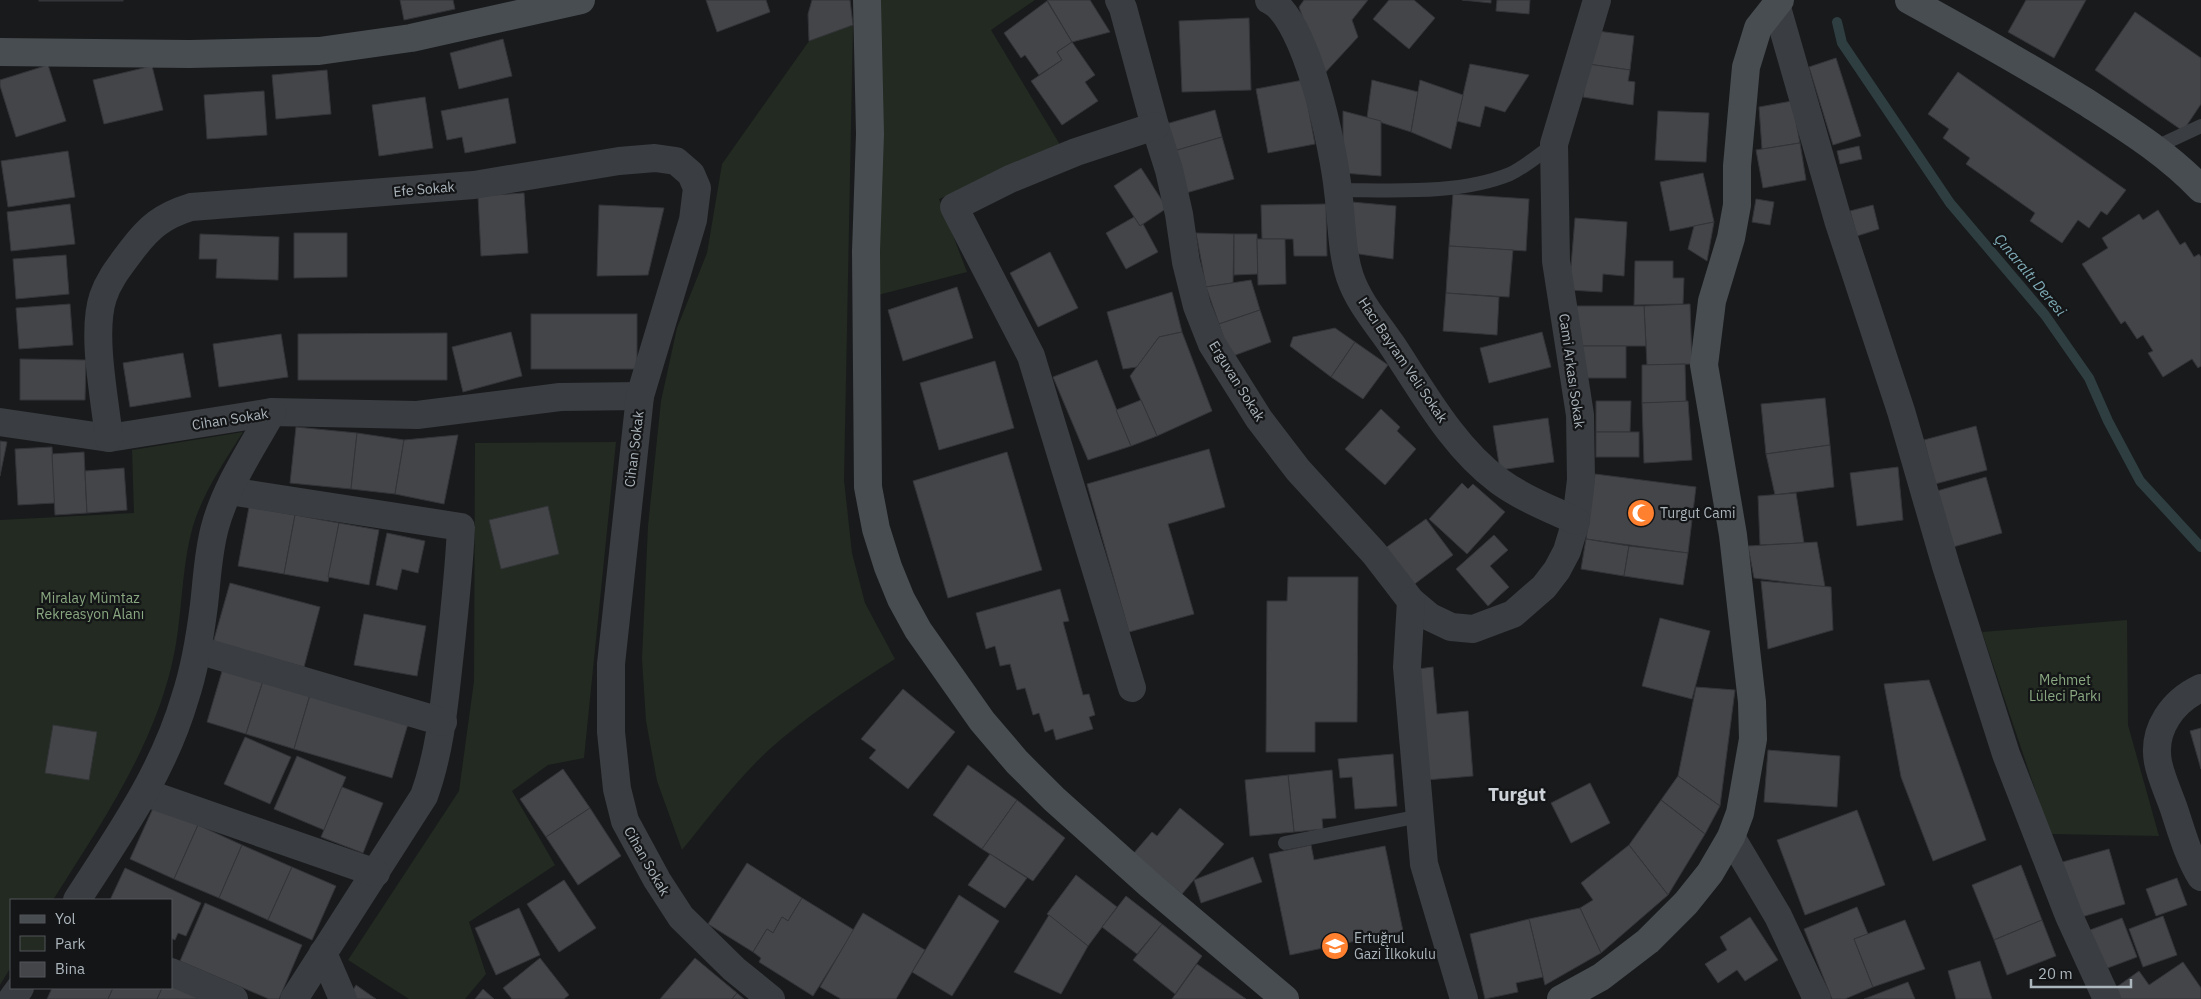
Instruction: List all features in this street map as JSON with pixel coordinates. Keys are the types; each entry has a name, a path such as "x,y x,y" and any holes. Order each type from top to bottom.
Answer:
{"main road":[{"path":"0,52 190,54 319,50 411,38 581,0"},
{"path":"867,0 870,134 866,251 868,487 876,529 888,567 918,630 982,721 1017,762 1054,799 1150,885 1285,999"},
{"path":"1909,0 2054,82 2128,129 2154,148 2201,189"},
{"path":"1561,999 1601,977 1648,940 1686,903 1710,873 1731,837 1740,813 1753,738 1752,702 1733,535 1704,365 1712,301 1731,238 1737,205 1737,166 1746,67 1758,28 1778,2"}],"street":[{"name":"Hacı Bayram Veli Sokak","path":"1269,0 1282,9 1293,26 1326,118 1338,190 1344,252 1350,278 1365,307 1443,421 1480,465 1499,482 1576,521"},
{"name":"Cami Arkası Sokak","path":"1411,601 1430,617 1451,626 1473,629 1512,614 1544,587 1557,570 1567,551 1576,521 1581,480 1580,415 1556,261 1554,144 1596,0"},
{"path":"1778,2 1838,220 1902,411 1946,566 2006,754 2069,916 2107,999"},
{"name":"Erguvan Sokak","path":"1126,3 1154,126 1171,178 1179,214 1186,262 1197,306 1212,344 1259,419 1298,470 1374,553 1411,601"},
{"path":"1132,688 1031,356 954,207 1010,179 1076,152 1154,126"},
{"name":"Efe Sokak","path":"109,438 99,323 103,298 112,276 138,241 153,224 171,213 191,207 474,184 619,161 655,158 676,161 691,174 697,188 693,220 640,396"},
{"name":"Cihan Sokak","path":"0,422 109,438 272,412 417,415 560,397 640,396 610,664 611,732 617,789 625,821 640,851 681,917 734,969 771,999"},
{"path":"78,899 146,793 168,746 185,698 198,650 206,573 215,526 229,491 272,412"},
{"path":"229,491 461,527 459,572 442,722 432,773 424,796 294,999"},
{"path":"1411,601 1407,667 1424,864 1464,999"},
{"path":"198,650 442,722"},
{"path":"2201,688 2187,694 2174,707 2162,725 2157,744 2158,762 2191,862 2201,877"},
{"path":"146,793 376,873"},
{"path":"1731,837 1778,916 1817,999"},
{"path":"323,953 343,999"},
{"path":"172,972 234,999"}],"lane":[{"path":"2154,148 2201,126"},
{"path":"1338,190 1424,190 1488,181 1511,173 1554,144"},
{"path":"1285,843 1420,816"}],"green space":[{"path":"879,0 1035,0 991,30 1062,148 939,199 967,272 878,295"},
{"path":"853,25 844,480 852,553 865,603 895,659 825,706 770,748 731,790 682,850 657,781 646,721 642,659 648,526 661,401 677,328 707,253 722,164 809,41"},
{"name":"Miralay Mümtaz Rekreasyon Alanı","path":"243,432 209,489 193,526 186,561 178,633 171,668 162,699 137,760 105,817 54,899 10,899 10,969 0,985 0,520 134,513 132,450"},
{"path":"616,442 584,758 548,765 512,791 555,865 469,922 486,974 465,999 409,999 348,960 459,791 474,681 475,443"},
{"name":"Mehmet Lüleci Parkı","path":"2127,620 2128,725 2159,836 2050,834 1982,632"}],"building":[{"path":"123,0 123,1 39,1"},
{"path":"400,0 453,0 455,9 404,20"},
{"path":"706,0 766,0 770,12 717,32"},
{"path":"812,0 850,0 853,25 809,41 808,14"},
{"path":"1047,0 1090,0 1110,32 1072,42"},
{"path":"1304,0 1368,0 1352,20 1358,37 1323,75 1299,7"},
{"path":"1389,0 1414,0 1435,18 1409,49 1373,19"},
{"path":"1462,0 1491,0 1491,3"},
{"path":"1497,0 1530,0 1529,14 1496,11"},
{"path":"2026,0 2086,0 2054,58 2008,32"},
{"path":"1047,1 1072,42 1057,52 1062,60 1039,75 1025,55 1021,58 1004,33"},
{"path":"2135,12 2201,58 2201,104 2183,131 2095,70"},
{"path":"1249,18 1251,90 1182,92 1179,21"},
{"path":"1598,31 1634,36 1630,70 1588,64"},
{"path":"503,39 512,76 459,89 450,53"},
{"path":"1072,42 1095,75 1085,82 1098,101 1062,125 1031,81 1062,60 1057,52"},
{"path":"1836,58 1861,136 1833,145 1809,67"},
{"path":"1470,64 1529,75 1505,112 1485,106 1480,127 1457,121"},
{"path":"1588,64 1630,70 1628,81 1635,82 1633,105 1583,97"},
{"path":"48,65 66,121 16,137 0,86 0,80"},
{"path":"152,66 163,110 104,124 93,80"},
{"path":"327,70 331,114 276,119 272,75"},
{"path":"1958,72 2126,190 2107,215 2101,211 2089,228 2078,220 2062,243 2030,221 2035,213 1966,164 1970,158 1943,138 1949,129 1928,114"},
{"path":"1303,80 1315,144 1268,153 1256,89"},
{"path":"1372,80 1418,92 1411,132 1367,118"},
{"path":"1420,80 1463,95 1451,149 1411,132"},
{"path":"264,91 267,135 207,139 204,95"},
{"path":"425,97 433,148 379,156 372,105"},
{"path":"508,98 516,143 465,153 462,137 447,140 441,111"},
{"path":"1792,101 1800,143 1762,149 1759,107"},
{"path":"1215,110 1222,137 1174,151 1166,124"},
{"path":"1343,111 1381,121 1381,176 1343,173"},
{"path":"1658,111 1709,113 1706,162 1655,160"},
{"path":"1222,137 1234,179 1186,193 1174,151"},
{"path":"1800,143 1806,180 1763,188 1756,150"},
{"path":"1859,146 1862,159 1840,164 1837,151"},
{"path":"68,151 75,197 8,207 1,161"},
{"path":"1141,168 1167,208 1140,226 1114,186"},
{"path":"1703,173 1714,222 1670,231 1660,182"},
{"path":"524,193 528,253 481,256 478,196"},
{"path":"1453,194 1529,199 1526,251 1449,246"},
{"path":"1756,199 1774,202 1770,225 1752,222"},
{"path":"1352,202 1396,206 1393,259 1352,253"},
{"path":"70,204 75,244 11,251 7,212"},
{"path":"1326,204 1327,256 1294,256 1293,239 1262,239 1261,205"},
{"path":"599,205 664,208 648,275 597,276"},
{"path":"1873,205 1879,229 1857,236 1850,211"},
{"path":"2158,210 2180,245 2185,242 2194,257 2199,254 2201,257 2201,366 2198,368 2192,359 2163,377 2148,353 2153,351 2143,335 2137,339 2125,321 2121,324 2082,264 2108,248 2102,238 2139,214 2143,220"},
{"path":"1134,217 1140,226 1143,224 1158,252 1126,269 1106,233"},
{"path":"1575,218 1627,222 1624,276 1603,274 1602,292 1569,290"},
{"path":"1714,222 1707,261 1688,249 1694,226"},
{"path":"294,233 347,233 347,277 294,278"},
{"path":"1196,233 1234,234 1233,283 1206,287"},
{"path":"200,234 279,237 278,280 216,278 217,259 199,259"},
{"path":"1234,234 1257,234 1258,274 1234,275"},
{"path":"1257,239 1285,239 1286,284 1258,285"},
{"path":"1449,246 1513,250 1509,297 1446,293"},
{"path":"1050,252 1078,308 1038,327 1010,273"},
{"path":"66,255 69,294 16,299 13,259"},
{"path":"1635,261 1673,261 1673,278 1684,278 1683,304 1634,305"},
{"path":"1251,280 1260,310 1219,324 1206,287"},
{"path":"957,287 973,338 903,361 888,310"},
{"path":"1172,292 1182,332 1159,337 1137,367 1123,369 1107,312"},
{"path":"1446,293 1499,297 1497,335 1443,331"},
{"path":"70,304 73,345 19,349 16,308"},
{"path":"1690,304 1692,364 1647,365 1644,306"},
{"path":"1575,306 1644,306 1646,346 1580,346"},
{"path":"1260,310 1271,342 1230,357 1219,324"},
{"path":"531,314 637,314 637,369 531,369"},
{"path":"1335,328 1355,342 1331,377 1290,346 1293,337"},
{"path":"511,332 522,376 463,392 452,347"},
{"path":"1182,332 1212,411 1157,436 1130,376 1159,337"},
{"path":"1542,332 1551,367 1489,383 1480,348"},
{"path":"447,333 447,380 298,380 298,334"},
{"path":"281,334 288,377 219,387 213,344"},
{"path":"1355,342 1388,365 1363,399 1331,377"},
{"path":"1580,346 1626,346 1626,378 1579,378"},
{"path":"183,353 191,397 130,407 123,363"},
{"path":"20,359 86,360 85,400 20,400"},
{"path":"1097,360 1131,446 1088,460 1053,377"},
{"path":"995,361 1014,428 939,450 920,383"},
{"path":"1685,364 1686,402 1642,403 1642,365"},
{"path":"1825,398 1830,445 1766,454 1761,404"},
{"path":"1141,400 1157,436 1131,446 1116,410"},
{"path":"1596,401 1631,401 1630,432 1596,432"},
{"path":"1688,401 1692,460 1644,463 1642,403"},
{"path":"1381,409 1400,427 1397,431 1416,449 1385,485 1345,449"},
{"path":"1548,418 1554,462 1500,470 1493,426"},
{"path":"1976,426 1987,470 1935,484 1924,440"},
{"path":"296,427 357,433 351,489 290,483"},
{"path":"1596,432 1639,432 1639,457 1596,457"},
{"path":"357,433 404,440 395,494 351,489"},
{"path":"458,435 444,504 395,494 404,440"},
{"path":"0,441 7,442 0,476"},
{"path":"1830,445 1834,487 1775,495 1766,454"},
{"path":"52,447 55,503 18,505 15,449"},
{"path":"1209,449 1225,507 1168,524 1194,614 1129,632 1087,484"},
{"path":"84,452 87,513 55,515 52,454"},
{"path":"1007,452 1042,570 948,598 913,481"},
{"path":"1898,467 1903,520 1857,526 1850,473"},
{"path":"124,468 127,510 87,513 85,471"},
{"name":"Turgut Cami","path":"1595,474 1696,487 1688,553 1586,539"},
{"path":"1986,477 2002,533 1953,547 1937,491"},
{"path":"1462,483 1468,489 1473,484 1505,512 1467,554 1429,519"},
{"path":"1796,493 1804,543 1760,545 1758,496"},
{"path":"548,506 559,554 501,569 489,520"},
{"path":"249,507 295,515 284,574 238,566"},
{"path":"295,515 339,523 328,582 284,574"},
{"path":"1426,519 1453,555 1412,586 1384,549"},
{"path":"339,523 379,530 369,585 328,577"},
{"path":"387,533 425,541 418,573 402,569 397,590 376,585"},
{"path":"1494,535 1508,550 1490,566 1509,587 1488,606 1456,569"},
{"path":"1586,539 1629,546 1624,576 1581,569"},
{"path":"1817,542 1825,587 1754,578 1748,546"},
{"path":"1629,546 1688,553 1683,585 1624,576"},
{"path":"1288,577 1358,577 1357,722 1315,722 1315,752 1266,752 1267,601 1287,601"},
{"path":"1761,581 1831,587 1833,630 1768,649"},
{"path":"230,583 320,607 304,667 213,643"},
{"path":"1060,589 1069,621 1063,622 1083,695 1089,694 1095,715 1089,717 1093,729 1056,740 1053,729 1045,732 1039,713 1033,715 1025,688 1017,690 1010,664 1000,666 995,646 986,649 976,613"},
{"path":"364,614 426,626 417,676 354,665"},
{"path":"1660,618 1710,631 1692,699 1642,686"},
{"path":"1433,667 1437,714 1468,711 1473,776 1426,780 1418,669"},
{"path":"223,668 263,681 246,734 207,722"},
{"path":"1929,680 1986,840 1933,861 1901,777 1884,684"},
{"path":"263,681 310,695 294,749 246,734"},
{"path":"1696,687 1735,690 1720,806 1678,776"},
{"path":"903,689 955,732 908,789 869,758 876,750 861,739"},
{"path":"310,695 408,724 392,778 294,749"},
{"path":"53,725 97,732 89,780 45,773"},
{"path":"2201,728 2201,769 2190,731"},
{"path":"245,737 291,757 270,804 224,784"},
{"path":"1768,750 1840,756 1837,807 1764,802"},
{"path":"1393,754 1397,806 1355,809 1352,777 1340,778 1338,759"},
{"path":"297,756 346,777 324,830 274,809"},
{"path":"968,765 1017,800 982,849 933,815"},
{"path":"563,769 590,808 546,837 520,799"},
{"path":"1332,770 1336,818 1322,819 1323,829 1294,832 1288,775"},
{"path":"1288,775 1294,832 1250,836 1245,780"},
{"path":"1678,776 1720,806 1705,834 1661,800"},
{"path":"1590,783 1610,823 1571,843 1551,803"},
{"path":"342,787 383,803 363,853 321,837"},
{"path":"1017,800 1065,838 1033,881 982,849"},
{"path":"1661,800 1705,834 1668,895 1629,845"},
{"path":"154,806 198,825 174,879 130,859"},
{"path":"590,808 621,856 578,885 546,837"},
{"path":"1180,808 1224,844 1182,894 1133,854 1152,832 1157,836"},
{"path":"1857,810 1885,885 1805,915 1777,840"},
{"path":"198,825 242,845 219,898 174,879"},
{"path":"242,845 292,867 268,920 219,898"},
{"path":"1311,845 1314,860 1385,846 1403,931 1290,955 1269,854"},
{"path":"1629,845 1668,895 1601,953 1580,908 1593,900 1581,883"},
{"path":"2109,849 2125,904 2075,919 2059,863"},
{"path":"990,854 1027,878 1005,908 968,885"},
{"path":"1253,857 1262,882 1201,903 1194,880"},
{"path":"747,863 802,898 788,921 782,917 773,933 767,929 753,952 708,924"},
{"path":"2021,865 2042,920 1994,940 1972,885"},
{"path":"292,867 336,886 312,940 268,920"},
{"path":"125,868 201,903 186,936 178,933 175,940 172,938 172,899 110,899"},
{"path":"1076,875 1117,907 1088,946 1047,914"},
{"path":"2177,878 2187,905 2156,916 2146,889"},
{"path":"564,880 596,928 559,952 527,904"},
{"path":"959,895 999,921 952,996 912,972"},
{"path":"1126,896 1162,924 1137,954 1102,927"},
{"path":"802,898 854,930 813,996 759,962 761,958 753,952 767,929 773,933 782,917 788,921"},
{"path":"205,903 302,945 279,999 269,999 180,961"},
{"path":"1857,907 1868,934 1854,939 1873,987 1845,999 1832,999 1804,929"},
{"path":"519,908 540,955 496,975 475,928"},
{"path":"1580,908 1601,953 1545,985 1529,919"},
{"path":"863,913 925,950 896,999 841,999 820,987"},
{"path":"1049,915 1088,946 1061,994 1014,972"},
{"path":"2163,916 2177,955 2143,967 2129,929"},
{"path":"1750,917 1778,960 1745,981 1737,970 1718,983 1705,964 1727,950 1720,937"},
{"path":"2122,918 2137,957 2097,972 2082,933"},
{"path":"1529,919 1543,977 1516,983 1518,992 1485,999 1470,934"},
{"path":"1905,920 1925,969 1873,987 1854,939"},
{"path":"2042,920 2056,956 2007,975 1994,940"},
{"path":"1162,924 1202,956 1175,994 1133,960"},
{"path":"540,958 569,995 564,999 512,999 503,988"},
{"path":"695,958 737,993 732,999 660,999"},
{"path":"1980,961 1992,999 1956,999 1948,971"},
{"path":"2183,962 2201,988 2201,999 2121,999 2114,989 2139,971 2149,985"},
{"path":"1197,964 1246,999 1172,999"},
{"path":"1908,982 1915,999 1864,999"},
{"path":"172,984 206,999 157,999 162,989 172,989"},
{"path":"356,985 376,999 355,999 352,992"},
{"path":"52,989 113,989 108,999 47,999"},
{"path":"113,989 162,989 157,999 108,999"},
{"path":"483,989 494,999 475,999"},
{"path":"737,993 744,999 732,999"}],"waterway":[{"name":"Çınaraltı Deresi","path":"1837,22 1842,43 1950,203 2045,315 2089,378 2108,421 2140,481 2201,547"}],"place":[{"name":"Turgut Cami","path":"1641,513"},
{"name":"Ertuğrul Gazi İlkokulu","path":"1335,946"}],"district":[{"name":"Turgut","path":"1517,794"}]}
